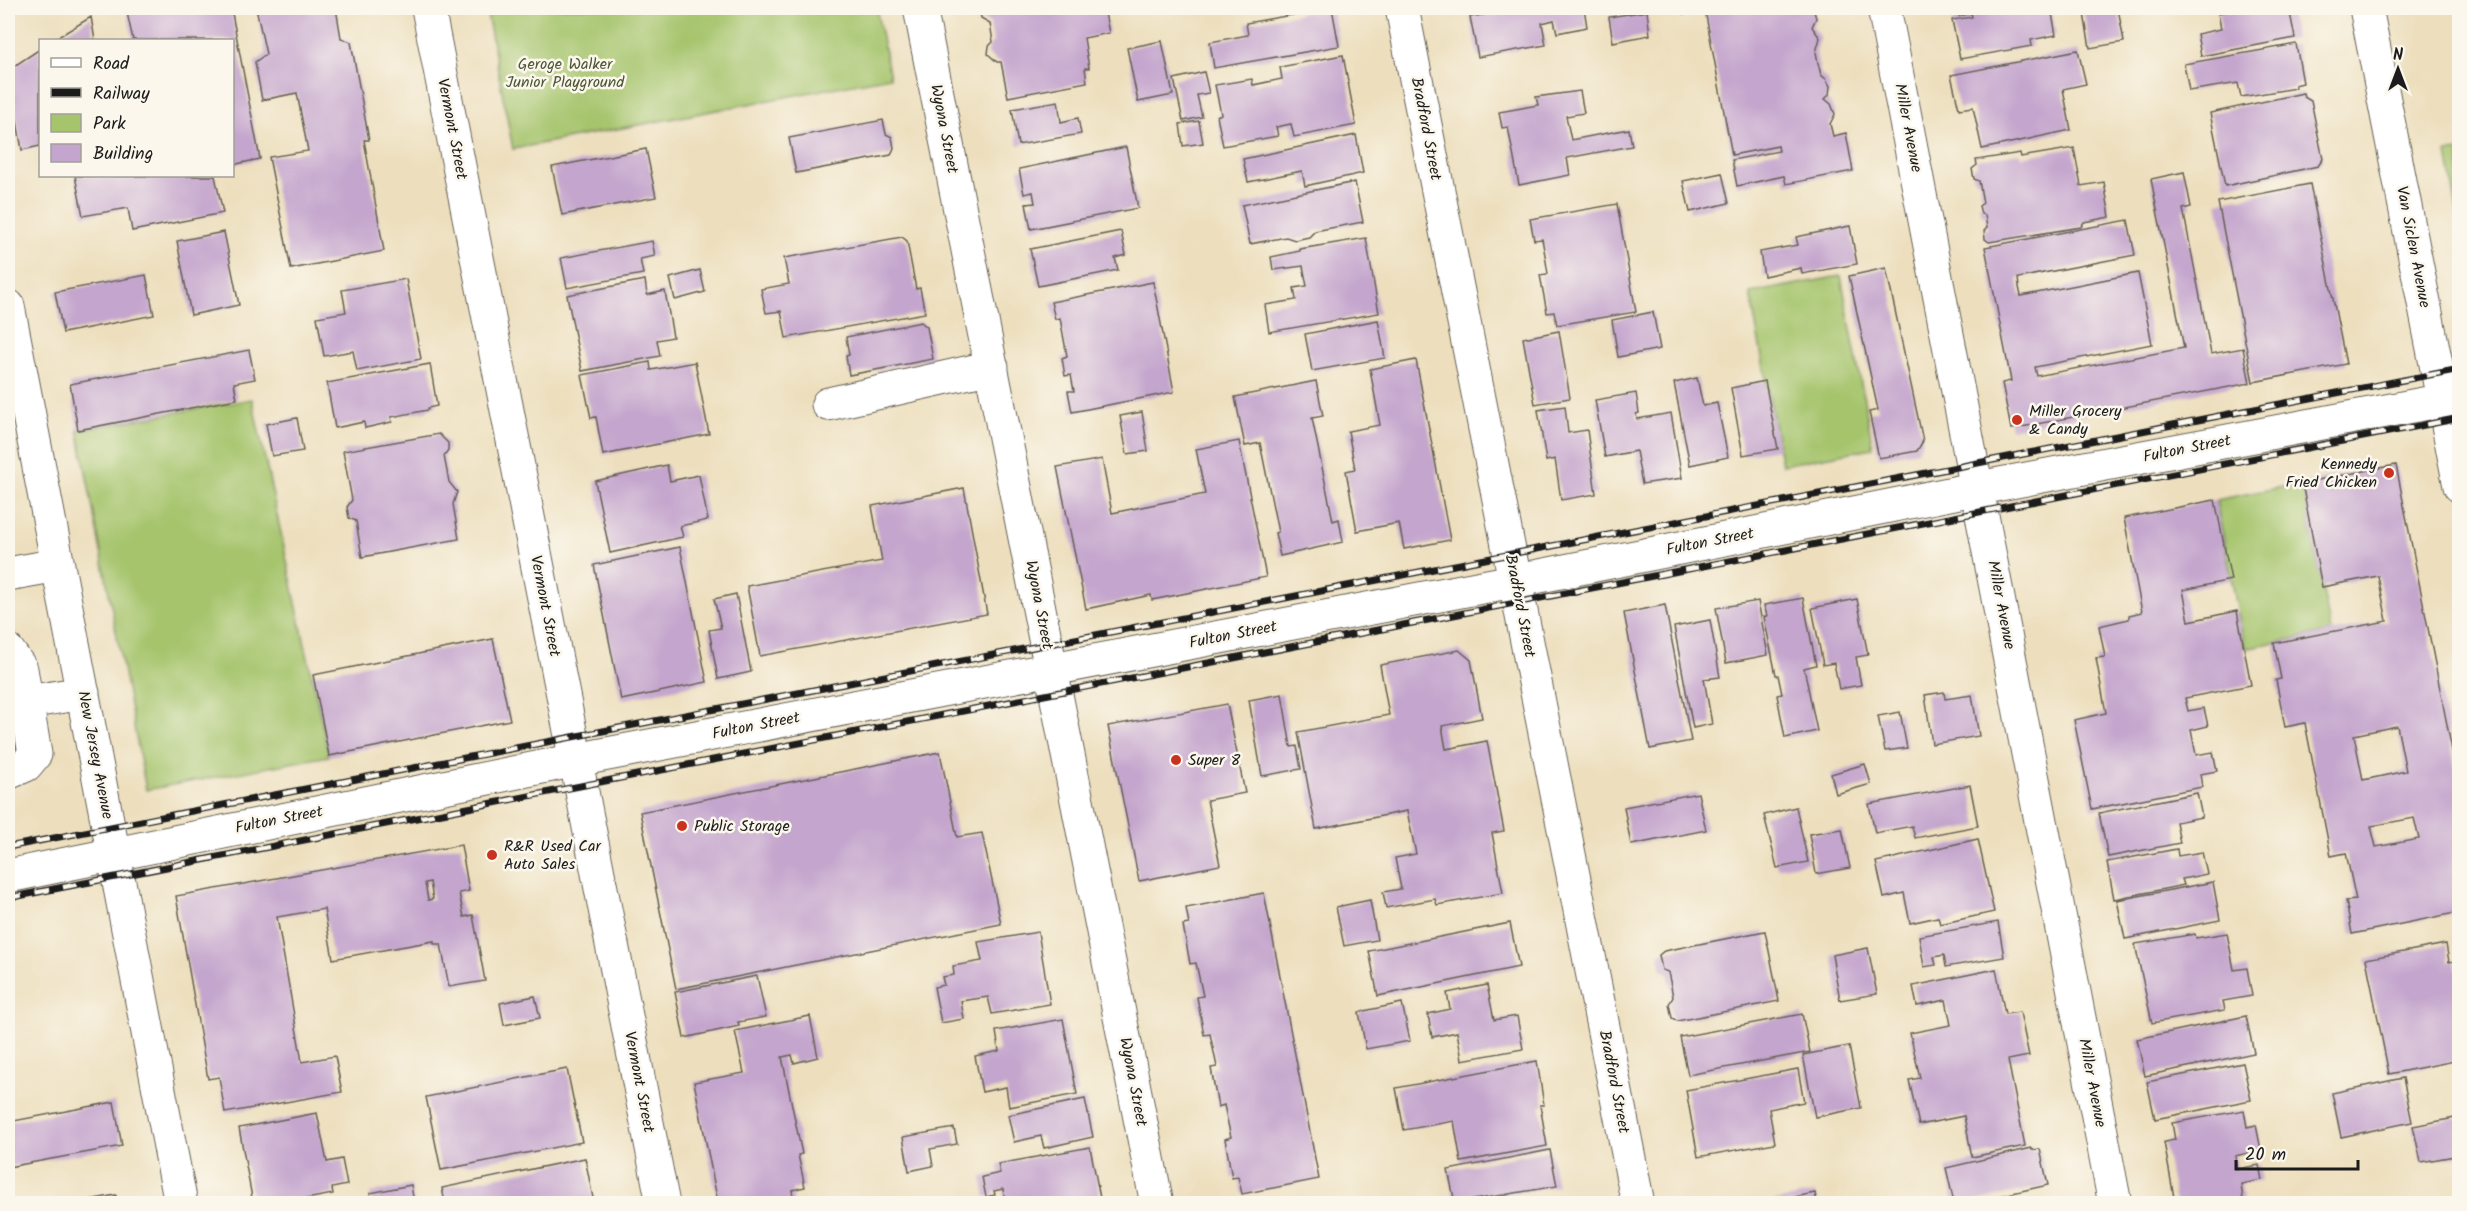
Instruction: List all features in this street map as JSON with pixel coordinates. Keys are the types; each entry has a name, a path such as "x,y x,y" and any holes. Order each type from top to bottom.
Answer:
{"street":[{"name":"Vermont Street","path":"428,8 663,1203"},
{"name":"Wyona Street","path":"920,8 1156,1203"},
{"name":"Bradford Street","path":"1402,8 1638,1203"},
{"name":"Miller Avenue","path":"1884,8 1979,488 2115,1203"},
{"name":"Van Siclen Avenue","path":"2366,8 2451,399 2460,486"},
{"name":"New Jersey Avenue","path":"8,306 182,1203"},
{"path":"828,404 992,367"},
{"name":"Fulton Street","path":"8,876 576,760 1515,581 1979,488 2451,399"},
{"path":"8,574 58,565"},
{"path":"8,651 21,669 23,719 35,754 26,765 8,772"},
{"path":"23,719 83,693"}],"green space":[{"name":"Geroge Walker Junior Playground","path":"486,8 876,8 890,77 513,149"},
{"path":"2460,151 2459,221 2447,153"},
{"path":"1841,276 1873,448 1782,465 1750,293"},
{"path":"252,399 329,756 146,790 78,430"},
{"path":"2302,483 2331,632 2245,648 2216,500"}],"building":[{"path":"126,8 231,8 260,159 234,165 234,39 133,39"},
{"path":"256,8 336,8 341,38 351,42 369,140 364,140 384,251 291,269 269,157 308,151 297,93 262,100 255,62 266,54"},
{"path":"1104,8 1109,33 1084,38 1089,68 1085,68 1087,82 1008,97 1001,62 997,62 988,54 989,46 993,42 990,23 981,18 979,9"},
{"path":"1332,8 1339,46 1214,68 1210,42 1248,35 1246,23"},
{"path":"1525,8 1584,8 1587,27 1557,33 1554,20 1542,23 1546,45 1478,57 1470,17"},
{"path":"1682,8 1813,8 1816,18 1812,27 1820,38 1816,52 1818,63 1821,75 1830,86 1829,95 1825,99 1831,104 1835,114 1830,124 1833,136 1846,133 1853,171 1786,184 1784,176 1737,186 1732,160 1779,151 1778,146 1732,155 1705,10 1683,14"},
{"path":"1957,8 2051,8 2056,35 2031,40 2032,46 1960,59 1952,20 1972,17 1971,13 1959,16"},
{"path":"2083,8 2118,8 2124,42 2090,48"},
{"path":"2248,8 2289,8 2295,38 2201,56 2197,34 2221,29 2218,13"},
{"path":"1647,11 1650,35 1613,42 1609,17"},
{"path":"91,17 95,39 55,39"},
{"path":"1162,41 1173,95 1138,102 1127,48"},
{"path":"2296,44 2303,83 2295,85 2296,88 2241,97 2238,83 2189,91 2184,64"},
{"path":"39,50 39,146 22,150 8,70"},
{"path":"2078,50 2086,84 2063,89 2071,130 1982,149 1973,107 1959,109 1951,75"},
{"path":"1343,55 1356,125 1294,137 1291,124 1276,127 1278,136 1223,146 1217,116 1221,114 1215,85 1252,79 1253,85 1282,79 1280,67"},
{"path":"1204,72 1209,93 1197,95 1202,117 1183,121 1174,79"},
{"path":"1580,91 1584,113 1566,116 1571,140 1629,129 1632,146 1567,158 1570,175 1519,185 1508,127 1502,128 1499,112 1538,105 1536,97"},
{"path":"2303,93 2304,97 2311,101 2323,159 2318,166 2225,186 2210,113"},
{"path":"1058,101 1061,122 1078,118 1081,134 1018,145 1012,109"},
{"path":"883,120 886,134 892,137 894,148 891,155 796,173 789,138"},
{"path":"1199,121 1203,143 1183,146 1180,124"},
{"path":"1356,135 1363,173 1305,186 1302,171 1248,182 1243,159"},
{"path":"1126,147 1138,208 1031,229 1026,204 1035,203 1033,192 1024,194 1019,169"},
{"path":"2074,148 2081,186 2104,182 2110,217 2084,222 2081,227 1989,242 1985,239 1984,231 1987,228 1985,215 1981,214 1979,206 1983,203 1979,181 1974,179 1972,169 1977,165 1976,160 2020,153 2021,157"},
{"path":"646,149 656,197 562,215 552,167"},
{"path":"2184,172 2191,207 2183,209 2211,354 2243,348 2250,383 2011,429 2002,383 2011,381 1985,247 2128,220 2135,255 2018,278 2019,287 2021,296 2138,273 2152,344 2035,367 2037,376 2184,348 2151,179"},
{"path":"1722,173 1729,203 1690,212 1683,181"},
{"path":"75,177 215,177 223,213 132,231 128,208 83,216"},
{"path":"1355,182 1363,222 1315,231 1309,237 1295,240 1286,237 1250,244 1242,205"},
{"path":"2310,184 2346,364 2253,382 2218,202"},
{"path":"1617,204 1636,312 1557,325 1554,312 1547,313 1540,275 1548,274 1545,255 1542,239 1534,240 1530,219"},
{"path":"1850,226 1857,264 1802,274 1801,268 1764,276 1760,252 1798,245 1796,237"},
{"path":"1121,231 1126,255 1115,258 1118,270 1038,286 1030,249"},
{"path":"224,232 239,305 191,315 177,241"},
{"path":"902,237 907,241 916,289 920,288 925,313 786,338 781,311 766,313 761,289 789,284 784,258"},
{"path":"1366,238 1379,313 1269,332 1265,305 1296,300 1294,288 1307,286 1303,266 1273,270 1271,257 1300,251 1300,249"},
{"path":"652,241 655,256 640,259 643,274 567,288 561,258"},
{"path":"1886,268 1923,441 1917,451 1879,458 1869,412 1878,410 1849,276"},
{"path":"700,270 705,292 675,300 670,278"},
{"path":"146,275 154,315 63,333 55,292"},
{"path":"406,279 421,359 357,371 353,351 324,356 317,317 346,312 342,290"},
{"path":"645,280 647,295 665,291 673,337 657,340 660,356 582,371 567,295"},
{"path":"1153,282 1174,392 1072,412 1068,391 1074,391 1071,375 1065,376 1062,358 1067,356 1060,318 1055,319 1051,302"},
{"path":"1653,312 1660,349 1618,357 1612,320"},
{"path":"1378,320 1385,358 1312,371 1305,334"},
{"path":"921,322 927,327 933,359 849,375 846,337"},
{"path":"1559,331 1570,398 1535,404 1523,338"},
{"path":"249,350 255,379 234,383 237,399 78,430 70,384"},
{"path":"1416,360 1450,540 1404,549 1399,523 1357,531 1346,471 1355,469 1348,431 1380,425 1370,369"},
{"path":"650,362 651,370 695,362 709,434 603,455 596,417 591,418 582,375"},
{"path":"430,364 437,406 391,417 392,422 365,428 364,422 335,428 327,383"},
{"path":"1697,378 1703,406 1717,403 1728,457 1690,465 1674,383"},
{"path":"1316,381 1323,416 1312,418 1333,521 1339,519 1343,542 1280,556 1275,533 1278,532 1260,443 1245,446 1235,397"},
{"path":"1765,381 1778,449 1743,455 1731,388"},
{"path":"1636,393 1639,413 1636,414 1637,419 1671,413 1682,478 1642,484 1636,451 1605,457 1595,400"},
{"path":"1565,406 1568,433 1587,430 1596,494 1561,500 1555,459 1546,461 1538,410"},
{"path":"1142,412 1148,451 1127,454 1120,416"},
{"path":"297,418 303,451 272,456 266,424"},
{"path":"439,434 448,443 448,450 444,456 449,482 457,492 453,504 459,539 362,557 356,521 349,518 347,507 352,500 343,451"},
{"path":"1239,441 1266,577 1152,600 1151,595 1086,609 1057,467 1102,459 1112,513 1205,494 1196,449"},
{"path":"667,465 670,481 699,475 708,520 680,526 683,537 610,553 595,481"},
{"path":"2396,465 2460,791 2460,912 2352,934 2346,901 2356,900 2346,853 2331,856 2305,723 2285,727 2276,680 2281,679 2274,643 2387,621 2378,576 2322,587 2302,483","holes":["2397,726 2406,771 2363,780 2354,735","2414,818 2419,839 2376,847 2371,826"]},
{"path":"964,488 987,614 760,656 747,586 882,561 872,506"},
{"path":"2215,500 2231,580 2183,590 2189,621 2237,611 2251,685 2185,698 2188,711 2204,708 2208,726 2191,730 2196,755 2213,752 2217,771 2200,774 2202,787 2092,809 2074,720 2106,713 2096,658 2105,657 2099,626 2129,619 2129,615 2142,612 2124,518"},
{"path":"680,547 707,682 621,700 594,565"},
{"path":"736,594 751,672 718,679 709,630 721,628 714,599"},
{"path":"1803,598 1816,665 1804,668 1817,731 1785,738 1777,695 1782,694 1764,617 1767,616 1764,605"},
{"path":"1857,599 1868,655 1856,657 1861,685 1839,689 1834,663 1823,665 1812,608"},
{"path":"1758,601 1768,655 1726,663 1716,608"},
{"path":"1665,605 1691,741 1650,749 1624,613"},
{"path":"1710,620 1720,677 1704,679 1712,724 1693,728 1674,627"},
{"path":"493,639 510,720 329,756 313,675"},
{"path":"1459,650 1471,660 1482,718 1442,726 1446,749 1487,741 1504,831 1492,833 1503,893 1437,905 1435,899 1386,908 1383,892 1401,889 1395,858 1416,854 1407,811 1316,829 1298,732 1389,715 1380,665"},
{"path":"1944,692 1945,699 1972,695 1979,736 1932,744 1925,695"},
{"path":"1282,694 1291,747 1297,746 1301,769 1262,776 1249,700"},
{"name":"Super 8","path":"1227,704 1245,793 1207,800 1220,865 1139,881 1108,726"},
{"path":"8,708 19,760 8,762"},
{"path":"1900,712 1907,748 1885,751 1878,716"},
{"path":"940,752 957,837 982,833 1001,924 676,989 640,812"},
{"path":"1865,764 1871,784 1836,794 1831,774"},
{"path":"1970,785 1978,826 1915,838 1912,826 1875,833 1869,804"},
{"path":"1698,793 1706,830 1631,845 1624,807"},
{"path":"2197,793 2202,817 2176,822 2180,843 2108,857 2099,813"},
{"path":"1796,807 1808,862 1777,868 1764,815"},
{"path":"1842,829 1850,868 1816,874 1809,834"},
{"path":"1978,839 1994,912 1940,924 1938,917 1910,923 1904,893 1884,898 1876,862"},
{"path":"461,845 469,891 459,893 464,917 473,915 485,981 449,987 441,944 434,944 434,941 333,959 324,909 277,917 302,1062 335,1056 342,1092 225,1113 219,1077 208,1079 176,896","holes":["430,882 433,899 428,900 425,883"]},
{"path":"2177,849 2178,856 2202,852 2207,874 2182,879 2184,885 2114,899 2107,862"},
{"path":"2213,882 2220,920 2125,939 2117,900"},
{"path":"1264,893 1319,1179 1242,1194 1238,1177 1232,1178 1225,1139 1231,1137 1224,1105 1218,1107 1211,1068 1217,1067 1210,1034 1204,1035 1197,997 1203,996 1196,963 1190,964 1183,925 1189,924 1186,908"},
{"path":"1370,900 1377,940 1344,946 1336,907"},
{"path":"1998,922 2004,957 1946,967 1944,955 1934,957 1936,965 1924,967 1919,936"},
{"path":"1510,923 1519,967 1378,996 1369,951"},
{"path":"1765,931 1779,1001 1677,1021 1672,1018 1669,1004 1673,997 1671,986 1668,972 1662,970 1659,955 1664,951"},
{"path":"1038,932 1050,1004 992,1014 988,997 961,1001 964,1019 941,1023 934,987 944,985 942,977 954,975 953,966 982,961 978,942"},
{"path":"2227,933 2234,970 2247,968 2252,996 2223,1001 2225,1010 2152,1023 2135,944 2195,934 2196,938"},
{"path":"2446,944 2449,962 2455,961 2460,985 2460,1001 2457,1001 2460,1015 2460,1060 2389,1074 2366,959"},
{"path":"1868,948 1877,994 1840,1000 1832,955"},
{"path":"1996,969 2005,1014 2020,1012 2029,1056 2008,1060 2025,1146 1972,1157 1964,1116 1919,1125 1909,1080 1920,1078 1910,1033 1951,1025 1946,1000 1917,1006 1913,986"},
{"path":"757,976 766,1017 738,1022 739,1026 684,1038 675,992"},
{"path":"1487,985 1494,1020 1517,1016 1523,1049 1462,1060 1457,1032 1432,1037 1428,1014 1450,1009 1447,993"},
{"path":"535,996 540,1018 504,1025 500,1003"},
{"path":"1402,1003 1410,1041 1366,1049 1359,1012"},
{"path":"1802,1014 1810,1052 1688,1075 1680,1037"},
{"path":"810,1016 818,1057 794,1063 792,1055 782,1057 802,1154 798,1155 805,1187 792,1190 794,1203 718,1203 694,1082 744,1073 735,1031"},
{"path":"2246,1016 2254,1053 2145,1076 2137,1039"},
{"path":"1063,1019 1077,1094 1009,1107 1006,1087 982,1092 975,1056 999,1051 996,1031"},
{"path":"1849,1046 1861,1108 1815,1117 1803,1055"},
{"path":"1537,1061 1544,1105 1540,1105 1547,1146 1461,1162 1454,1121 1404,1130 1396,1088"},
{"path":"2243,1063 2251,1100 2155,1119 2147,1082"},
{"path":"567,1069 582,1142 441,1170 426,1097"},
{"path":"1798,1069 1804,1102 1769,1109 1775,1143 1698,1157 1686,1090"},
{"path":"2403,1078 2412,1122 2341,1137 2332,1093"},
{"path":"1085,1099 1093,1137 1044,1148 1041,1136 1014,1142 1008,1115"},
{"path":"114,1102 122,1146 8,1167 8,1122"},
{"path":"2244,1110 2247,1127 2256,1125 2261,1150 2235,1156 2237,1169 2259,1165 2262,1180 2241,1184 2243,1199 2221,1203 2175,1203 2164,1142 2175,1140 2172,1123"},
{"path":"317,1113 327,1162 342,1159 347,1185 332,1188 333,1194 285,1203 253,1203 239,1128"},
{"path":"2460,1117 2460,1155 2421,1162 2413,1126"},
{"path":"954,1128 957,1144 930,1149 933,1166 909,1171 903,1137"},
{"path":"1090,1147 1101,1203 1005,1203 1003,1189 994,1191 995,1195 986,1197 982,1177 1000,1173 998,1164"},
{"path":"2032,1148 2032,1150 2040,1149 2048,1185 1969,1203 1954,1203 1946,1168"},
{"path":"1550,1150 1557,1186 1455,1203 1448,1170"},
{"path":"585,1158 594,1203 445,1203 442,1188"},
{"path":"411,1185 414,1203 372,1203 370,1193"},
{"path":"1815,1193 1817,1203 1770,1203 1770,1202"},
{"path":"116,1195 117,1203 78,1203 78,1202"}],"tunnel":[{"path":"8,730 13,729"}],"railway":[{"path":"8,847 2460,369"},
{"path":"8,898 2460,418"}],"place":[{"name":"Miller Grocery & Candy","path":"2017,420"},
{"name":"Kennedy Fried Chicken","path":"2389,473"},
{"name":"Super 8","path":"1176,760"},
{"name":"Public Storage","path":"682,826"},
{"name":"R&R Used Car Auto Sales","path":"492,855"}]}
